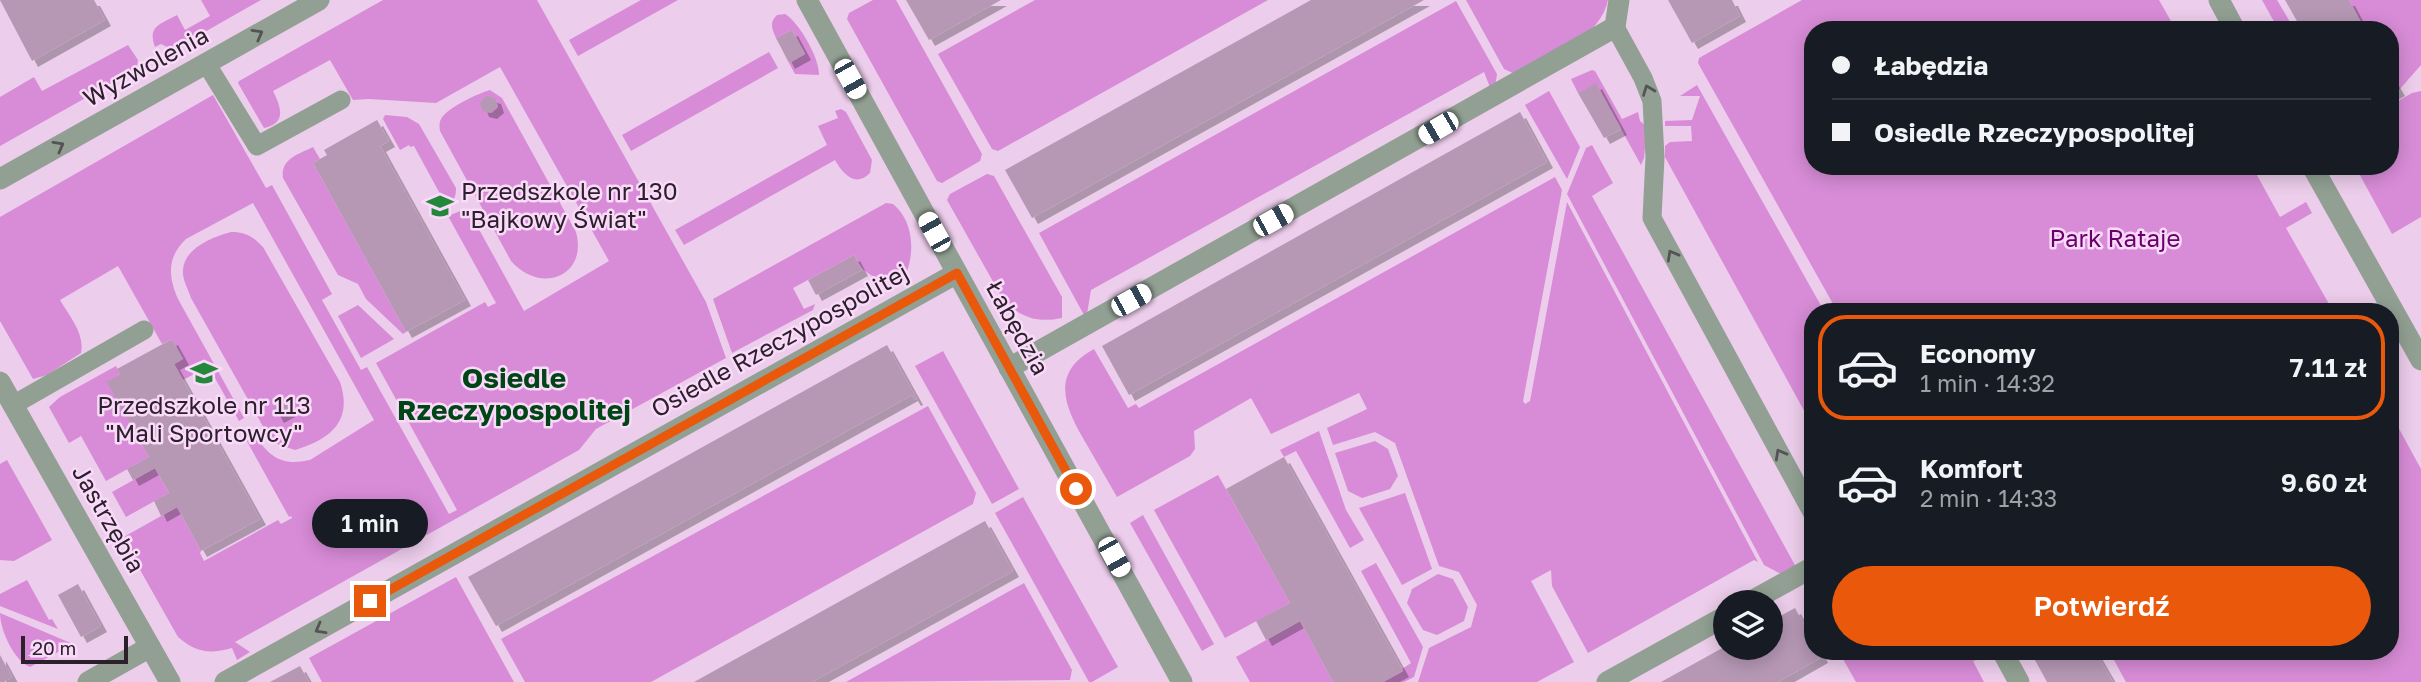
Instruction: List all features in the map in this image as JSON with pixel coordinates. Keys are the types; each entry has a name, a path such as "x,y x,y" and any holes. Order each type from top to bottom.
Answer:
{"street":[{"name":"Wyzwolenia","path":"0,179 319,0"},
{"name":"Łabędzia","path":"807,0 1182,682"},
{"path":"1009,368 1615,27 1619,0"},
{"path":"2219,0 2230,21"},
{"path":"2317,175 2389,303"},
{"name":"Osiedle Rzeczypospolitej","path":"225,682 957,273"},
{"path":"2399,321 2421,360"},
{"name":"Jastrzębia","path":"0,382 170,682"},
{"path":"1772,590 1804,572"},
{"path":"1607,682 1713,623"},
{"path":"88,682 150,647"},
{"path":"2007,660 2019,682"}],"lane":[{"path":"1615,27 1643,78 1652,101 1655,157 1652,218 1804,497"},
{"path":"206,63 257,146 341,100"},
{"path":"13,405 144,330"}],"green space":[{"path":"201,0 261,0 173,50 161,44 155,47 153,34 157,26 177,15 185,30 210,16"},
{"path":"383,0 537,0 706,302 726,358 596,429 579,450 235,642 250,652 237,660 232,648 204,651 178,637 122,538 177,507 204,561 278,520 281,524 292,518 244,436 252,431 263,447 275,457 299,462 310,460 374,420 253,203 186,239 175,253 171,267 172,282 178,299 244,418 239,421 206,362 196,367 198,372 183,380 174,364 182,359 172,339 162,344 118,266 60,300 79,332 81,353 47,375 33,379 0,321 0,217 213,95 266,188 272,185 332,294 322,300 361,370 367,367 449,514 457,510 376,363 485,302 488,307 496,303 448,216 463,210 470,213 524,311 609,261 500,67 436,103 353,100 330,60 273,91 280,114 276,122 264,128 239,81"},
{"path":"641,0 678,0 578,56 569,40"},
{"path":"873,0 896,0 982,154 980,161 942,183 937,181 847,19 849,13"},
{"path":"1035,0 1268,0 998,151 992,149 938,54"},
{"path":"1466,0 1608,0 1595,26 1584,36 1558,54 1517,75 1504,69"},
{"name":"Park Rataje","path":"1802,0 2159,0 2171,21 1804,21 1804,175 2257,175 2280,217 2306,202 2312,213 2286,228 2328,303 1833,303 1698,63 1699,58"},
{"path":"2262,0 2277,0 2289,21 2274,21"},
{"path":"2349,0 2421,0 2421,65 2399,90 2399,21 2360,21"},
{"path":"1456,1 1497,74 1495,87 1491,90 1484,72 1091,290 1087,314 1084,315 1039,233"},
{"path":"785,14 808,42 819,75 795,74 789,63 805,54 792,30 776,38 772,29 774,18"},
{"path":"128,45 138,60 137,69 0,146 0,97 34,77 42,91"},
{"path":"769,52 778,68 631,151 622,135"},
{"path":"1592,70 1622,119 1638,112 1640,121 1647,127 1641,165 1596,84 1578,93 1571,79"},
{"path":"1697,85 1820,303 1804,303 1804,411 1665,157 1665,146 1670,142 1692,141 1691,126 1665,126 1665,121 1692,120 1700,96 1680,96"},
{"path":"490,90 502,98 576,232 578,247 575,260 569,269 559,276 536,277 511,261 440,131 440,121 448,111"},
{"path":"1549,91 1580,147 1567,179 1525,105"},
{"path":"2421,91 2421,217 2392,234 2360,175 2399,175 2399,100"},
{"path":"841,109 846,112 872,160 870,173 854,179 842,170 835,160 684,245 675,230 827,145 818,126 838,118 835,111"},
{"path":"385,115 407,117 419,124 456,188 455,198 444,208 442,205 445,203 414,146 409,145 400,150 383,119"},
{"path":"1592,145 1613,183 1592,196 1796,567 1783,575 1764,565 1567,194 1586,148"},
{"path":"313,147 320,159 313,163 406,332 403,334 366,299 358,284 338,275 283,178 287,162"},
{"path":"987,174 994,176 1062,297 1062,318 1031,318 1017,312 1004,301 947,200 950,194"},
{"path":"1555,177 1562,190 1523,401 1525,404 1530,401 1567,202 1758,562 1754,560 1588,653 1552,586 1551,570 1531,581 1574,662 1537,682 1418,682 1429,648 1471,627 1477,605 1459,572 1439,566 1395,443 1375,432 1333,445 1327,428 1367,409 1359,393 1271,434 1251,398 1194,431 1195,449 1190,456 1117,497 1079,432 1068,406 1066,381 1080,359 1094,349 1128,408 1136,404 1139,408"},
{"path":"886,203 893,204 900,211 909,230 910,260 904,279 888,281 873,276 863,269 854,255 793,288 804,309 815,304 813,310 732,353 713,299"},
{"path":"231,232 248,235 263,247 340,382 344,408 341,418 328,434 308,446 295,450 277,444 269,437 191,298 184,280 188,255 208,240"},
{"path":"358,305 394,339 361,358 338,316"},
{"path":"943,351 1019,489 992,504 915,366"},
{"path":"116,366 120,374 108,382 149,457 106,481 81,436 69,443 49,407 60,397"},
{"path":"928,406 976,493 973,504 651,682 525,682 501,639"},
{"path":"2399,429 2421,469 2421,682 2126,682 2114,660 2399,660"},
{"path":"1319,431 1346,510 1364,540 1350,548 1296,451 1284,457 1280,450"},
{"path":"1375,441 1388,449 1398,476 1390,489 1362,498 1348,491 1335,453"},
{"path":"7,460 52,540 14,561 0,560 0,464"},
{"path":"155,468 169,493 126,517 112,492"},
{"path":"1218,475 1290,603 1225,638 1154,510"},
{"path":"1405,493 1432,569 1402,585 1359,508"},
{"path":"1023,497 1118,667 1092,682 1089,682 995,513"},
{"path":"1143,515 1214,644 1202,651 1130,523"},
{"path":"1376,563 1423,647 1414,677 1404,682 1383,682 1403,671 1402,669 1411,663 1361,571"},
{"path":"1438,574 1453,579 1468,607 1464,621 1437,635 1423,630 1407,603 1412,589"},
{"path":"456,577 514,682 322,682 309,658"},
{"path":"27,580 49,620 52,619 58,629 0,606 0,594"},
{"path":"1024,583 1072,670 1070,680 846,682"},
{"path":"0,613 73,644 30,667 24,664 9,644 2,628"},
{"path":"1300,621 1333,682 1250,682 1236,657"},
{"path":"1844,660 1976,660 1973,661 1984,682 1856,682"}],"building":[{"path":"0,0 94,0 105,20 32,61"},
{"path":"906,0 1001,0 929,40"},
{"path":"1311,0 1424,0 1032,218 1005,170"},
{"path":"1668,0 1732,0 1740,16 1692,43"},
{"path":"2285,0 2349,0 2360,21 2297,21"},
{"path":"792,30 805,54 789,63 776,38"},
{"path":"1596,83 1621,129 1604,138 1578,93"},
{"path":"486,96 495,98 498,107 491,113 483,111 480,103"},
{"path":"1520,112 1547,162 1129,395 1102,346"},
{"path":"377,120 389,141 380,146 465,300 406,332 313,163 327,155 324,150"},
{"path":"854,255 862,270 816,295 808,280"},
{"path":"172,339 183,359 174,364 260,519 201,551 177,507 161,516 154,501 169,493 155,468 133,480 127,469 149,457 107,382 120,374 117,369"},
{"path":"887,345 917,399 912,395 496,626 468,577"},
{"path":"286,401 291,410 278,417 273,408"},
{"path":"1284,457 1403,671 1383,682 1333,682 1300,621 1266,640 1256,621 1290,603 1226,489"},
{"path":"985,521 1013,571 812,682 694,682"},
{"path":"78,584 101,626 81,637 58,595"},
{"path":"1795,608 1804,624 1804,660 1817,660 1778,682 1661,682 1713,653 1713,660 1783,660 1783,614"},
{"path":"0,655 12,677 4,682 0,682"},
{"path":"2035,660 2100,660 2113,682 2047,682"},
{"path":"300,666 309,682 270,682"}],"place":[{"name":"Przedszkole nr 130 \"Bajkowy Świat\"","path":"440,206"},
{"name":"Przedszkole nr 113 \"Mali Sportowcy\"","path":"204,373"}],"district":[{"name":"Osiedle Rzeczypospolitej","path":"514,394"}],"route":[{"path":"370,601 957,273 1076,489"}]}
